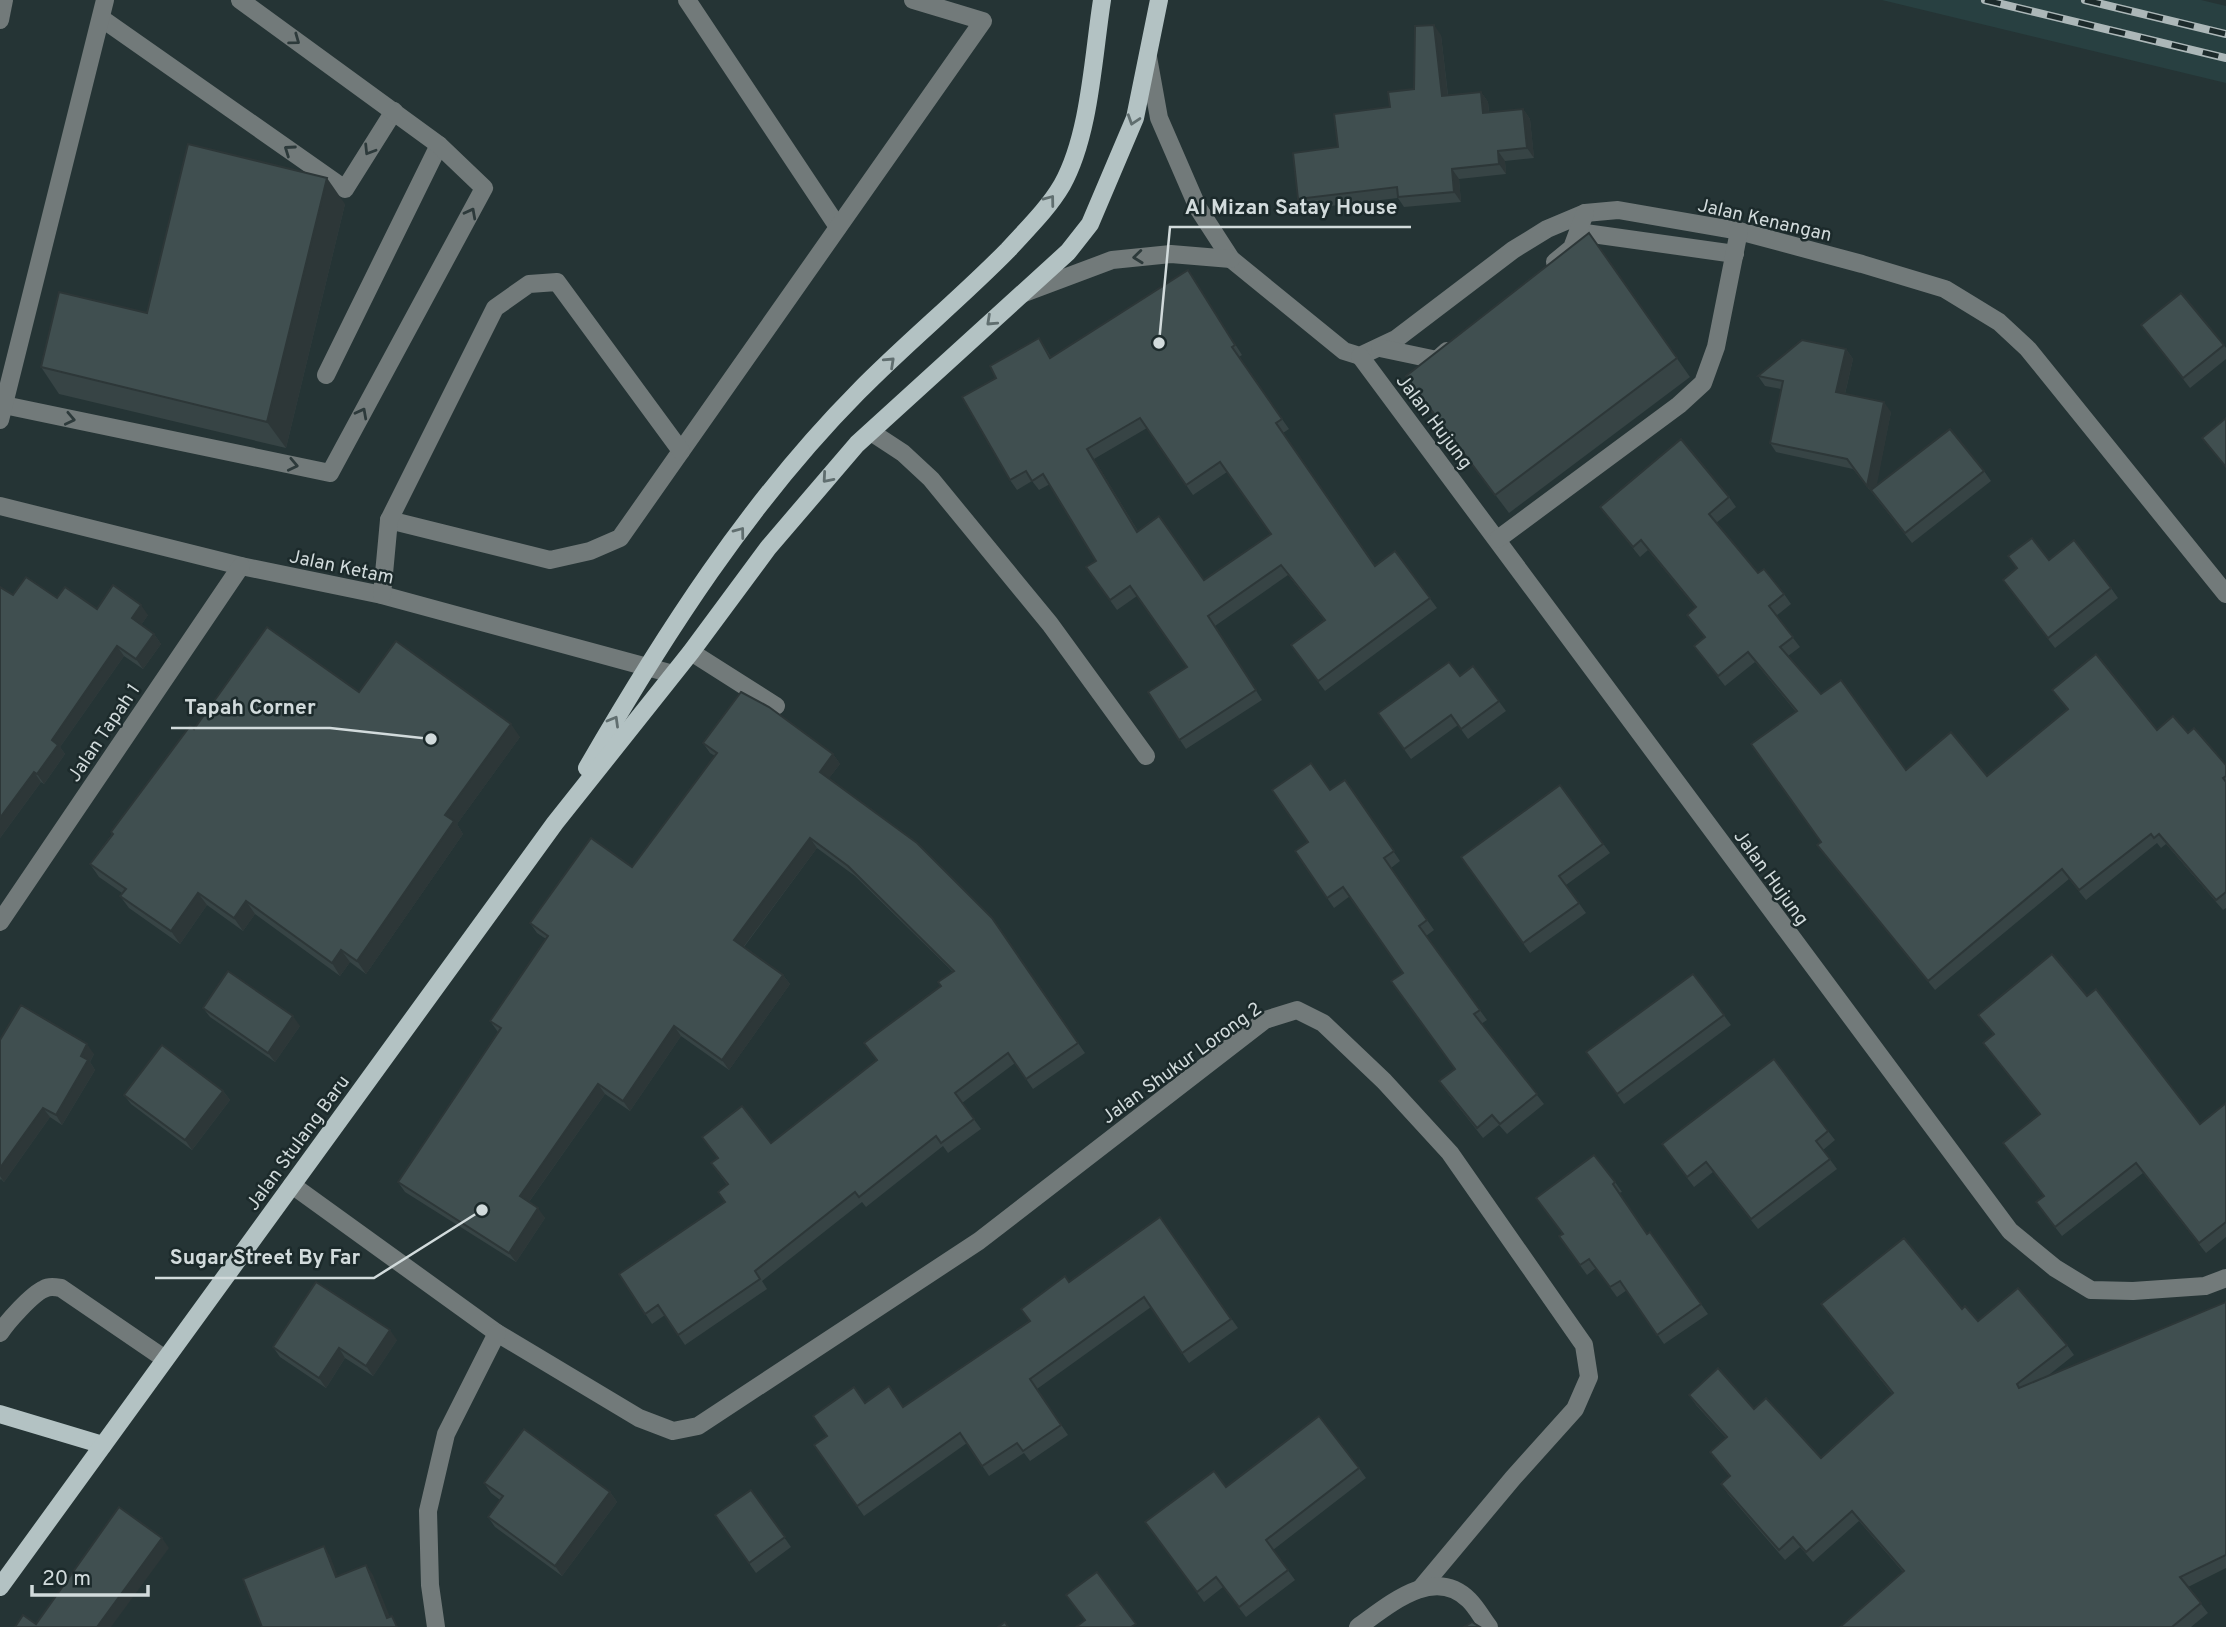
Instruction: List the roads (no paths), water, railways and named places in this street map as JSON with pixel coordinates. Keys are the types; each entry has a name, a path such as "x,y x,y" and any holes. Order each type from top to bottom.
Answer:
{"main road":[{"path":"555,823 646,667 715,565 780,479 857,392 1031,225 1062,185 1083,133 1102,0"},
{"path":"555,823 691,652 768,548 857,444 1068,252 1090,224 1135,118 1159,2"},
{"name":"Jalan Stulang Baru","path":"0,1587 555,823"},
{"path":"0,1414 103,1445"}],"street":[{"path":"0,20 4,0"},
{"path":"106,0 2,413 330,473 484,188 439,145 240,0"},
{"path":"687,0 838,227"},
{"path":"389,520 550,560 590,551 620,538 983,21 913,0"},
{"path":"101,18 345,189 394,111"},
{"path":"1148,53 1159,118 1198,208 1231,259 1344,351 1360,356"},
{"path":"326,375 439,145"},
{"name":"Jalan Kenangan","path":"1360,356 1396,339 1513,250 1547,229 1585,213 1618,211 1739,231 1862,264 1945,289 1999,322 2028,349 2226,594"},
{"path":"1541,274 1572,247 1585,213"},
{"path":"1497,539 1679,405 1703,383 1716,347 1739,231"},
{"path":"1578,232 1735,254"},
{"path":"1020,295 1112,260 1171,254 1231,259"},
{"path":"382,595 389,520 495,307 529,284 557,282 681,451"},
{"path":"1380,348 1437,360 1457,343"},
{"name":"Jalan Hujung","path":"1360,356 2010,1231 2055,1268 2091,1290 2133,1291 2206,1286 2226,1278"},
{"path":"871,432 903,453 949,500 1050,624 1146,756"},
{"name":"Jalan Ketam","path":"0,506 241,566 382,595 673,674"},
{"name":"Jalan Tapah 1","path":"0,922 241,566"},
{"path":"691,652 776,706"},
{"name":"Jalan Shukur Lorong 2","path":"292,1185 498,1333 639,1419 673,1431 698,1426 979,1241 1265,1020 1297,1010 1323,1023 1384,1081 1450,1153 1584,1345 1589,1377 1575,1409 1421,1588"},
{"path":"0,1334 6,1323 42,1289 61,1288 165,1360"},
{"path":"436,1627 430,1585 428,1511 446,1434 498,1333"},
{"path":"1358,1627 1394,1601 1421,1588 1442,1585 1468,1599 1489,1627"}],"railway":[{"path":"1985,0 2226,58"},
{"path":"2085,0 2226,34"}],"place":[{"name":"Al Mizan Satay House","path":"1159,343"},
{"name":"Tapah Corner","path":"431,739"},
{"name":"Sugar Street By Far","path":"482,1210"}]}
